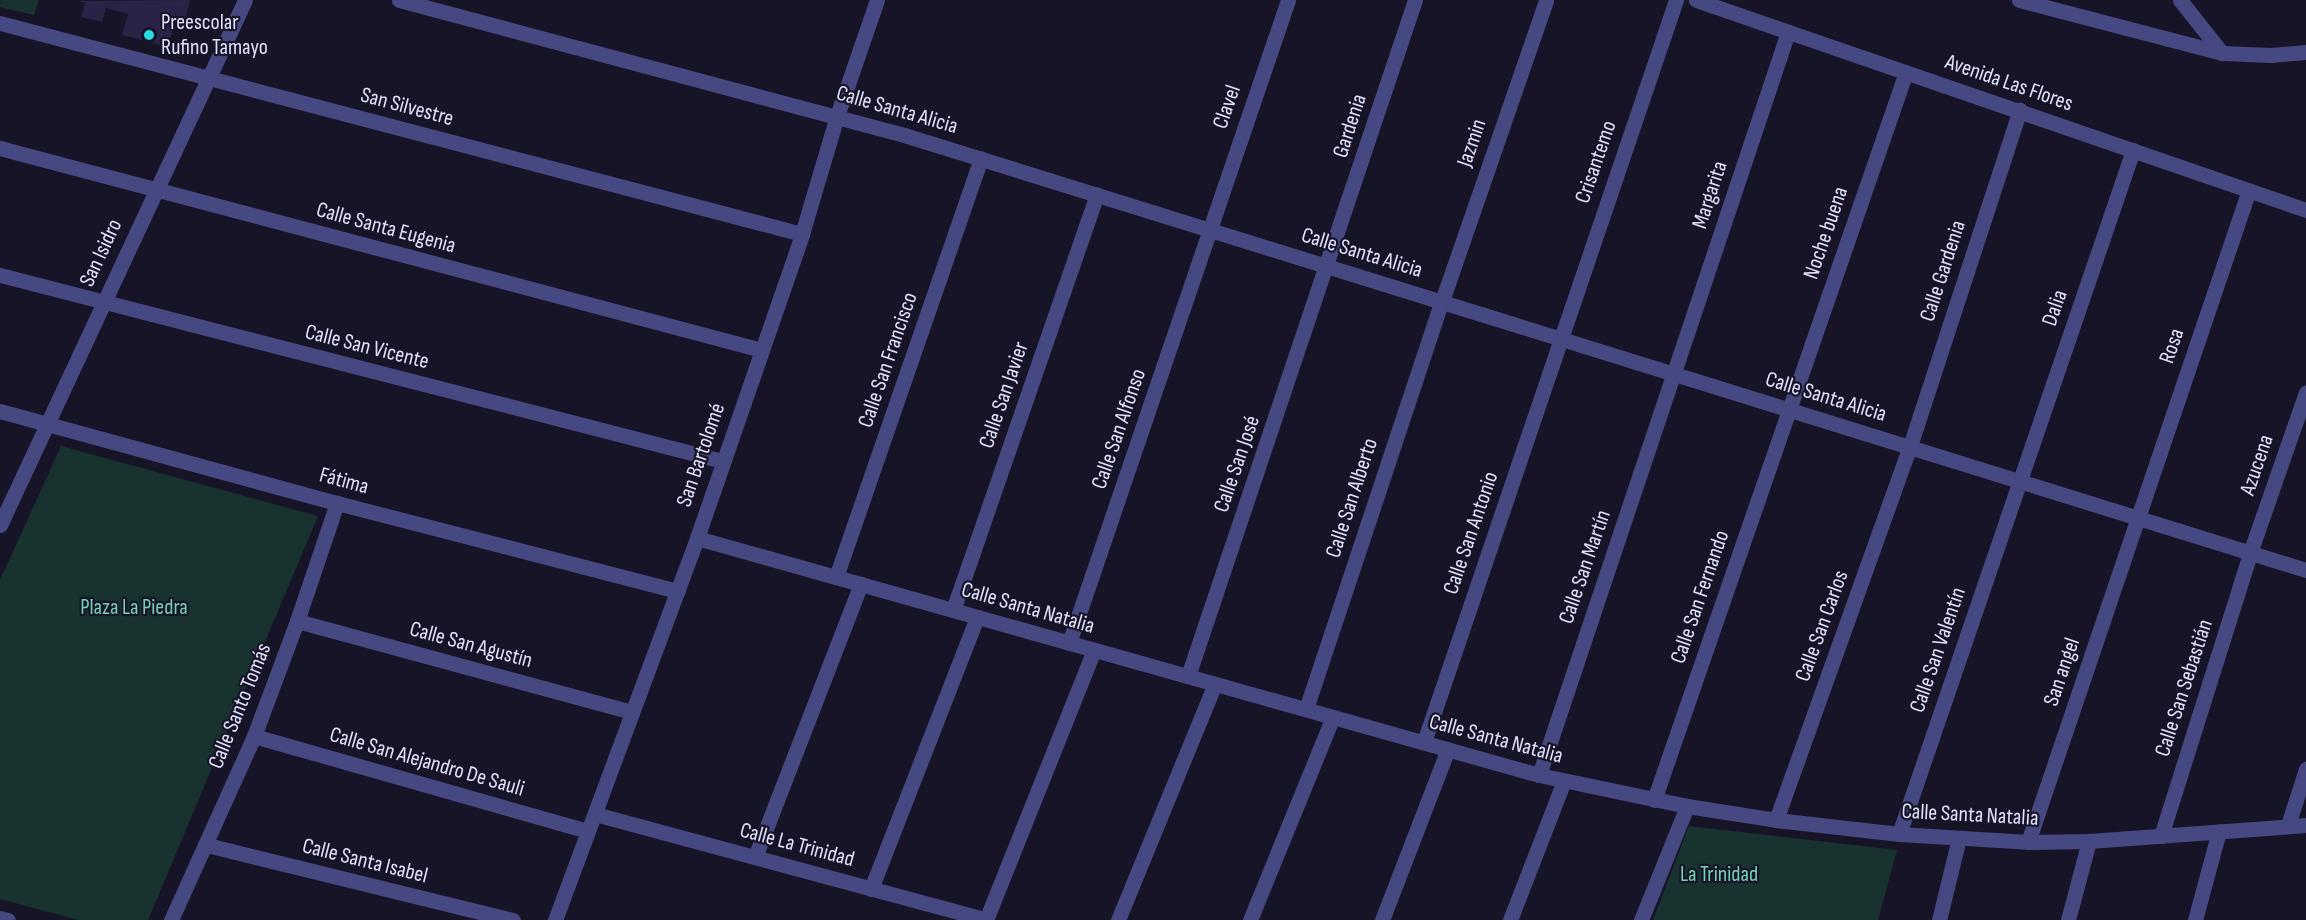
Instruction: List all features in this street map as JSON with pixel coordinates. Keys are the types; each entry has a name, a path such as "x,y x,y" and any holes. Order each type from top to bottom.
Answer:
{"street":[{"name":"San Isidro","path":"0,525 49,424 244,0"},
{"name":"Calle Santa Alicia","path":"399,0 837,116 981,158 2306,570"},
{"name":"San Bartolomé","path":"555,920 678,591 802,234 837,116 877,0"},
{"name":"Clavel","path":"1210,229 1288,0"},
{"name":"Gardenia","path":"1327,265 1415,0"},
{"name":"Jazmin","path":"1442,301 1546,0"},
{"name":"Crisantemo","path":"1560,338 1676,0"},
{"name":"Avenida Las Flores","path":"1696,0 2306,210"},
{"path":"2019,0 2222,52 2271,55 2306,52"},
{"path":"2180,0 2222,52"},
{"name":"San Silvestre","path":"0,22 802,234"},
{"name":"Margarita","path":"1674,373 1788,32"},
{"name":"Noche buena","path":"1789,409 1906,72"},
{"name":"Calle Gardenia","path":"1910,446 2020,110"},
{"name":"Calle Santa Eugenia","path":"0,148 762,350"},
{"name":"Dalia","path":"2020,480 2133,150"},
{"name":"Calle San Francisco","path":"836,577 981,158"},
{"name":"Rosa","path":"2138,517 2249,190"},
{"name":"Calle San Javier","path":"952,610 1097,194"},
{"name":"Calle San Alfonso","path":"1070,643 1210,229"},
{"name":"Calle San José","path":"1188,676 1327,265"},
{"name":"Calle San Vicente","path":"0,275 723,461"},
{"name":"Calle San Alberto","path":"1306,709 1442,301"},
{"name":"Calle San Antonio","path":"1424,742 1560,338"},
{"name":"Calle San Martín","path":"1539,775 1674,373"},
{"name":"Azucena","path":"2250,553 2306,392"},
{"name":"Calle San Fernando","path":"1654,800 1789,409"},
{"name":"Fátima","path":"0,411 337,503 678,591"},
{"name":"Calle San Carlos","path":"1776,820 1910,446"},
{"name":"Calle San Valentín","path":"1899,834 2020,480"},
{"name":"Calle Santo Tomás","path":"171,920 207,845 254,736 297,621 337,503"},
{"name":"San angel","path":"2028,842 2138,517"},
{"name":"Calle Santa Natalia","path":"696,538 1539,775 1687,806 1776,820 1899,834 2028,842 2089,841 2306,825"},
{"name":"Calle San Sebastián","path":"2161,836 2250,553"},
{"path":"755,858 861,584"},
{"path":"871,889 977,617"},
{"name":"Calle San Agustín","path":"297,621 633,712"},
{"path":"987,920 1094,650"},
{"path":"1118,920 1215,684"},
{"path":"1250,920 1333,717"},
{"name":"Calle San Alejandro De Sauli","path":"254,736 588,831"},
{"path":"1382,920 1448,749"},
{"path":"2288,825 2306,769"},
{"path":"1510,920 1564,781"},
{"path":"1641,920 1687,806"},
{"name":"Calle La Trinidad","path":"595,814 987,920"},
{"path":"2195,920 2219,831"},
{"path":"1939,920 1959,838"},
{"path":"2068,920 2089,841"},
{"name":"Calle Santa Isabel","path":"207,845 513,920"},
{"path":"0,918 8,920"}],"green space":[{"path":"0,0 39,0 34,15 0,7"},
{"name":"Plaza La Piedra","path":"61,446 318,516 148,920 78,920 0,899 0,580"},
{"name":"La Trinidad","path":"1689,826 1897,850 1878,920 1653,920"}],"building":[{"path":"190,0 183,28 174,26 168,47 122,35 128,14 106,8 102,22 81,17 85,3 78,1"}],"place":[{"name":"Preescolar Rufino Tamayo","path":"149,35"}]}
